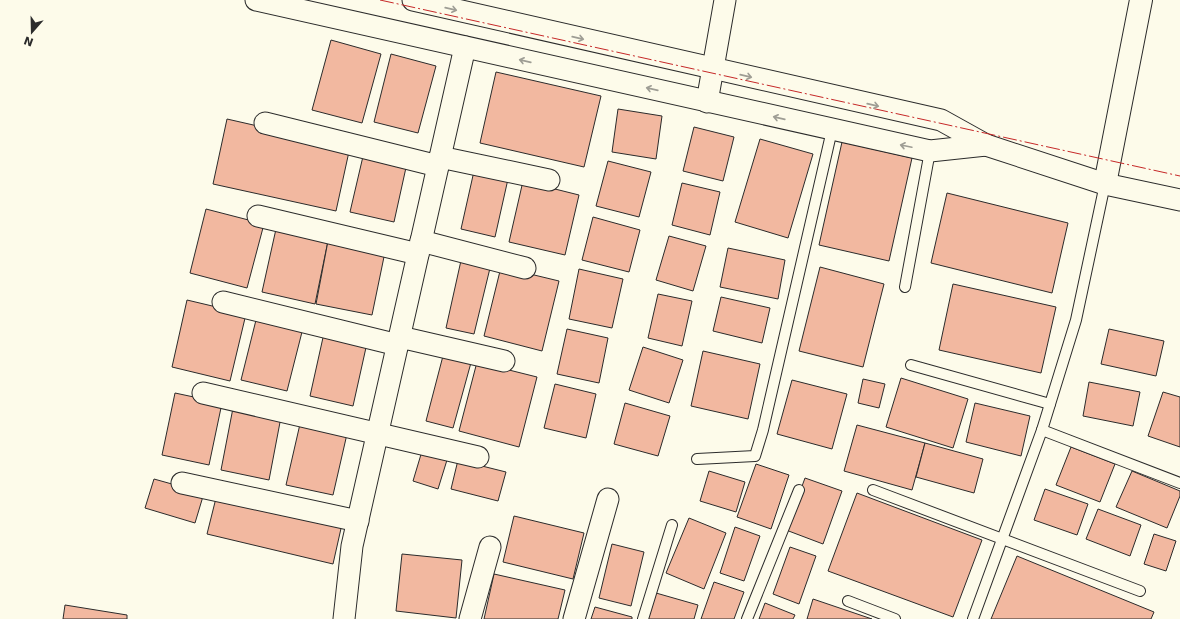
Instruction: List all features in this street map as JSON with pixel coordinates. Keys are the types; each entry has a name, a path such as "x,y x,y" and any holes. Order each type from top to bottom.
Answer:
{"street":[{"path":"256,0 930,151 986,145"},
{"path":"413,0 941,120 986,145 1105,184 1180,200"},
{"path":"707,102 725,0"},
{"path":"1105,184 1141,0"},
{"path":"344,619 352,546 465,47"},
{"path":"265,123 439,162 549,180"},
{"path":"258,216 525,268"},
{"path":"223,302 399,341 504,361"},
{"path":"203,393 478,457"},
{"path":"182,483 358,521"},
{"path":"574,619 608,499"},
{"path":"470,619 490,547"}],"lane":[{"path":"697,459 755,456 763,430 832,130"},
{"path":"905,287 930,151"},
{"path":"973,619 1042,430 1076,320 1105,184"},
{"path":"911,365 1050,404"},
{"path":"1042,430 1180,483"},
{"path":"747,619 799,490"},
{"path":"873,490 1140,591"},
{"path":"643,619 672,525"},
{"path":"848,601 895,619"}],"building":[{"path":"331,40 381,54 362,123 312,110"},
{"path":"391,54 436,66 418,133 374,122"},
{"path":"496,72 601,96 584,167 480,143"},
{"path":"618,109 662,116 656,159 612,152"},
{"path":"227,119 350,147 336,211 213,184"},
{"path":"694,127 734,137 723,181 683,171"},
{"path":"760,139 813,154 788,238 735,222"},
{"path":"842,142 912,158 889,261 819,245"},
{"path":"364,152 407,163 394,222 350,212"},
{"path":"608,161 651,172 639,217 596,206"},
{"path":"474,171 508,179 495,237 461,229"},
{"path":"523,181 579,195 565,255 509,242"},
{"path":"682,183 720,192 710,235 672,225"},
{"path":"947,193 1068,223 1052,293 931,263"},
{"path":"206,209 264,224 247,288 190,273"},
{"path":"593,217 640,230 629,272 582,260"},
{"path":"276,229 328,241 315,304 262,292"},
{"path":"669,236 706,246 693,291 656,280"},
{"path":"328,241 385,252 372,315 316,304"},
{"path":"728,248 785,260 778,299 720,287"},
{"path":"462,256 491,264 474,334 446,328"},
{"path":"501,267 559,281 542,351 484,336"},
{"path":"820,267 884,284 863,367 799,351"},
{"path":"579,269 623,279 612,328 569,319"},
{"path":"953,284 1056,307 1041,373 939,350"},
{"path":"658,294 692,301 682,346 648,338"},
{"path":"721,297 770,308 762,343 713,331"},
{"path":"187,300 246,314 230,381 172,367"},
{"path":"257,316 303,328 287,391 241,380"},
{"path":"567,329 608,338 599,383 557,374"},
{"path":"1109,329 1164,341 1156,376 1101,364"},
{"path":"324,333 367,343 353,406 310,396"},
{"path":"643,347 683,360 669,403 629,390"},
{"path":"703,351 760,364 748,419 691,406"},
{"path":"444,352 472,359 453,428 426,421"},
{"path":"477,362 537,377 519,447 459,431"},
{"path":"901,378 968,399 953,448 886,427"},
{"path":"863,379 885,384 879,408 858,403"},
{"path":"792,380 847,394 832,449 777,434"},
{"path":"1089,382 1140,392 1133,426 1083,416"},
{"path":"555,384 596,394 586,438 544,428"},
{"path":"1163,392 1180,397 1180,447 1148,436"},
{"path":"175,393 222,403 209,465 162,455"},
{"path":"625,403 670,416 658,456 614,444"},
{"path":"975,403 1030,416 1021,456 966,442"},
{"path":"233,408 281,417 269,480 221,470"},
{"path":"300,424 347,434 333,495 286,485"},
{"path":"857,425 925,443 912,490 844,471"},
{"path":"925,443 983,459 974,493 916,477"},
{"path":"1071,447 1115,464 1100,502 1056,485"},
{"path":"422,451 447,460 438,489 413,481"},
{"path":"458,460 506,472 498,501 451,489"},
{"path":"756,464 789,475 771,529 737,517"},
{"path":"709,471 745,482 736,512 700,501"},
{"path":"1132,471 1180,491 1180,496 1167,528 1116,507"},
{"path":"805,478 842,491 823,544 786,530"},
{"path":"154,479 204,493 195,523 145,508"},
{"path":"1045,489 1088,504 1077,535 1034,520"},
{"path":"857,493 982,540 953,617 828,571"},
{"path":"217,494 342,524 333,564 207,534"},
{"path":"1098,509 1141,525 1130,556 1086,539"},
{"path":"514,516 584,533 573,579 503,562"},
{"path":"689,518 726,533 704,589 666,573"},
{"path":"735,527 760,536 744,581 720,573"},
{"path":"1154,534 1176,541 1166,571 1144,564"},
{"path":"612,544 644,552 631,606 599,598"},
{"path":"790,547 816,556 799,604 773,594"},
{"path":"402,554 462,560 456,618 396,611"},
{"path":"1017,556 1154,612 1151,619 991,619"},
{"path":"494,574 565,590 558,619 484,619"},
{"path":"714,582 744,592 734,619 701,619"},
{"path":"656,593 698,605 694,619 648,619"},
{"path":"813,599 872,619 807,619"},
{"path":"765,603 795,615 793,619 759,619"},
{"path":"65,605 127,615 127,619 63,619"},
{"path":"595,607 632,617 632,619 591,619"}],"power":[{"path":"380,0 1180,176"}]}
